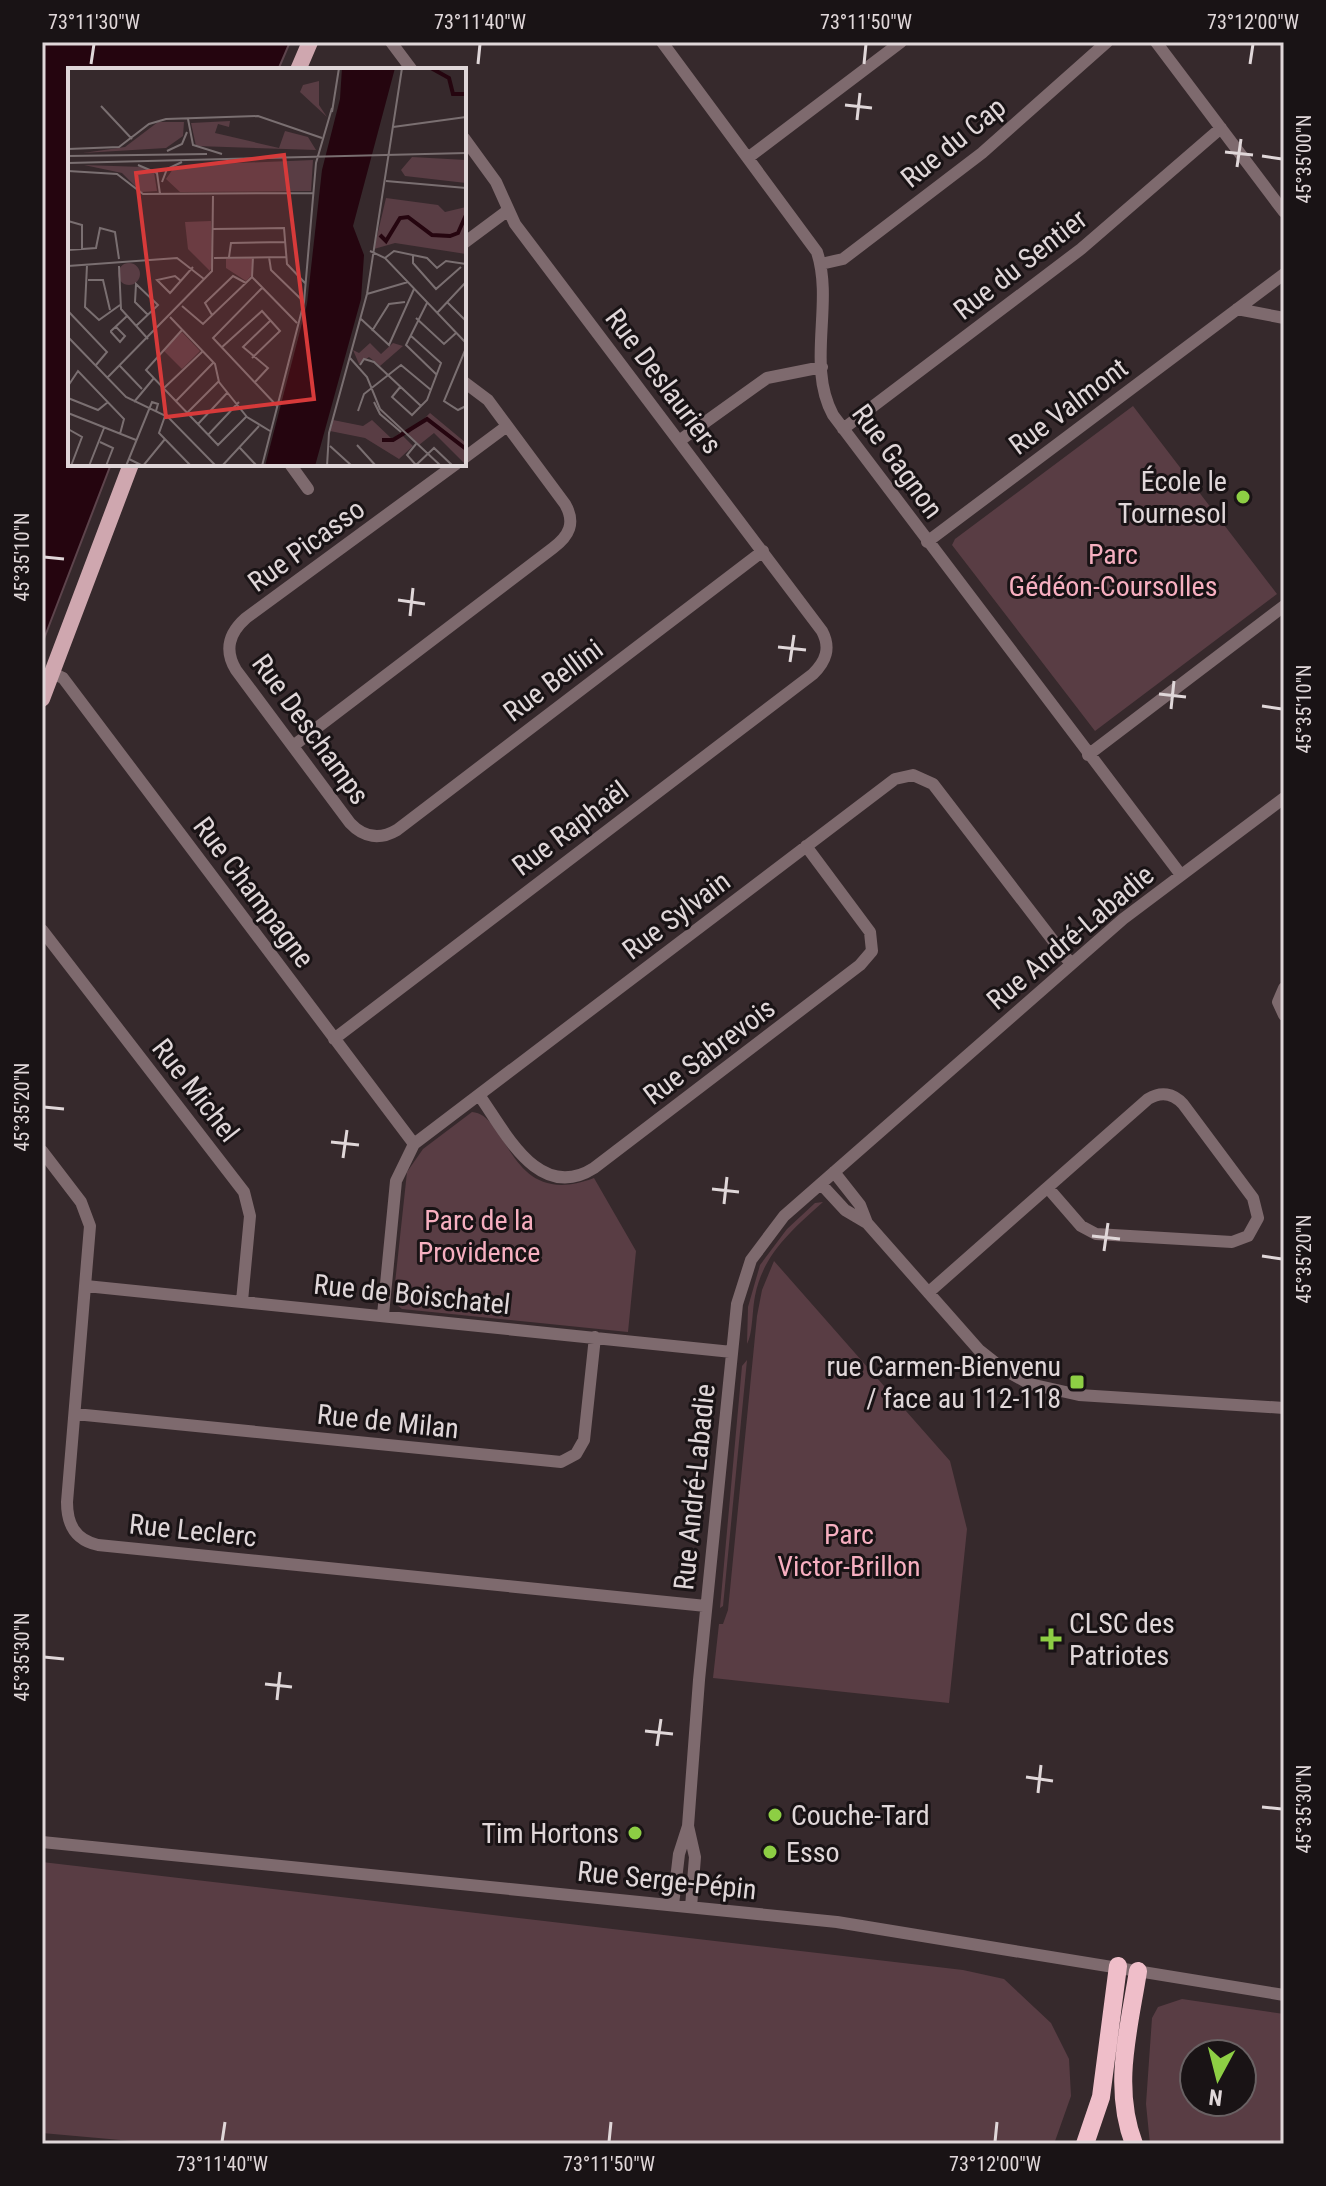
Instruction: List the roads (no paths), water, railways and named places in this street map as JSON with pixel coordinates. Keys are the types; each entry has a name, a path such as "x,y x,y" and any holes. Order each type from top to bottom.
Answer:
{"highway":[{"path":"1085,2144 1101,2097 1118,1966"},
{"path":"1134,2144 1123,2111 1121,2087 1138,1971"}],"main road":[{"path":"299,68 310,42"},
{"path":"42,699 130,466"}],"street":[{"path":"391,42 410,68"},
{"path":"749,157 901,42"},
{"name":"Rue du Cap","path":"821,264 843,259 982,153 1107,42"},
{"path":"1156,42 1284,212"},
{"path":"665,47 680,43"},
{"name":"Rue Gagnon","path":"665,47 810,238 821,264 825,398 843,429 1181,875"},
{"name":"Rue du Sentier","path":"843,429 1058,268 1221,128"},
{"name":"Rue Deslauriers","path":"466,141 496,182 507,211 822,631 827,650"},
{"path":"466,242 507,211"},
{"name":"Rue Valmont","path":"927,542 1284,274"},
{"path":"1237,309 1284,318"},
{"path":"679,441 767,378 822,367"},
{"path":"293,746 553,548 570,528 571,515 565,504 484,396 466,383"},
{"path":"466,457 507,426"},
{"path":"291,466 308,489"},
{"name":"Rue Picasso","path":"229,642 235,628 246,618 453,466"},
{"name":"Rue Bellini","path":"369,836 384,836 397,830 763,551"},
{"path":"1088,755 1284,606"},
{"name":"Rue Deschamps","path":"229,642 229,656 235,669 350,823 369,836"},
{"name":"Rue Raphaël","path":"334,1039 813,674 823,662 827,650"},
{"name":"Rue Champagne","path":"52,673 63,678 414,1144"},
{"name":"Rue Sylvain","path":"383,1315 396,1181 414,1144 895,779 921,777 936,787 1071,964"},
{"name":"Rue André-Labadie","path":"673,1905 679,1854 688,1826 706,1606 739,1292 751,1260 771,1230 1071,964 1181,875 1284,798"},
{"name":"Rue Sabrevois","path":"479,1095 532,1166 551,1177 573,1177 594,1168 785,1023 866,961 872,947 868,928 806,846"},
{"name":"Rue Michel","path":"42,930 244,1192 250,1216 242,1301"},
{"path":"1284,988 1278,1002 1284,1015"},
{"path":"929,1292 1151,1097 1166,1094 1182,1103 1253,1198 1258,1218 1248,1236 1232,1242 1096,1234 1081,1226 1048,1188"},
{"name":"Rue Leclerc","path":"42,1151 88,1216 91,1231 67,1513 74,1531 89,1543 706,1606"},
{"path":"834,1172 860,1205 867,1223"},
{"path":"821,1184 845,1210 867,1223 995,1363 1020,1380 1049,1390 1284,1408"},
{"name":"Rue de Boischatel","path":"86,1286 732,1352"},
{"name":"Rue de Milan","path":"75,1414 561,1462 576,1454 584,1440 595,1337"},
{"name":"Rue André-Labadie","path":"688,1826 695,1857 691,1907"},
{"name":"Rue Serge-Pépin","path":"42,1842 837,1922 1284,1995"}],"place":[{"name":"École le Tournesol","path":"1243,497"},
{"name":"rue Carmen-Bienvenu / face au 112-118","path":"1077,1382"},
{"name":"CLSC des Patriotes","path":"1051,1639"},
{"name":"Couche-Tard","path":"775,1815"},
{"name":"Tim Hortons","path":"635,1833"},
{"name":"Esso","path":"770,1852"}],"park label":[{"name":"Parc Gédéon-Coursolles","path":"1113,570"},
{"name":"Parc de la Providence","path":"479,1236"},
{"name":"Parc Victor-Brillon","path":"849,1550"}]}
